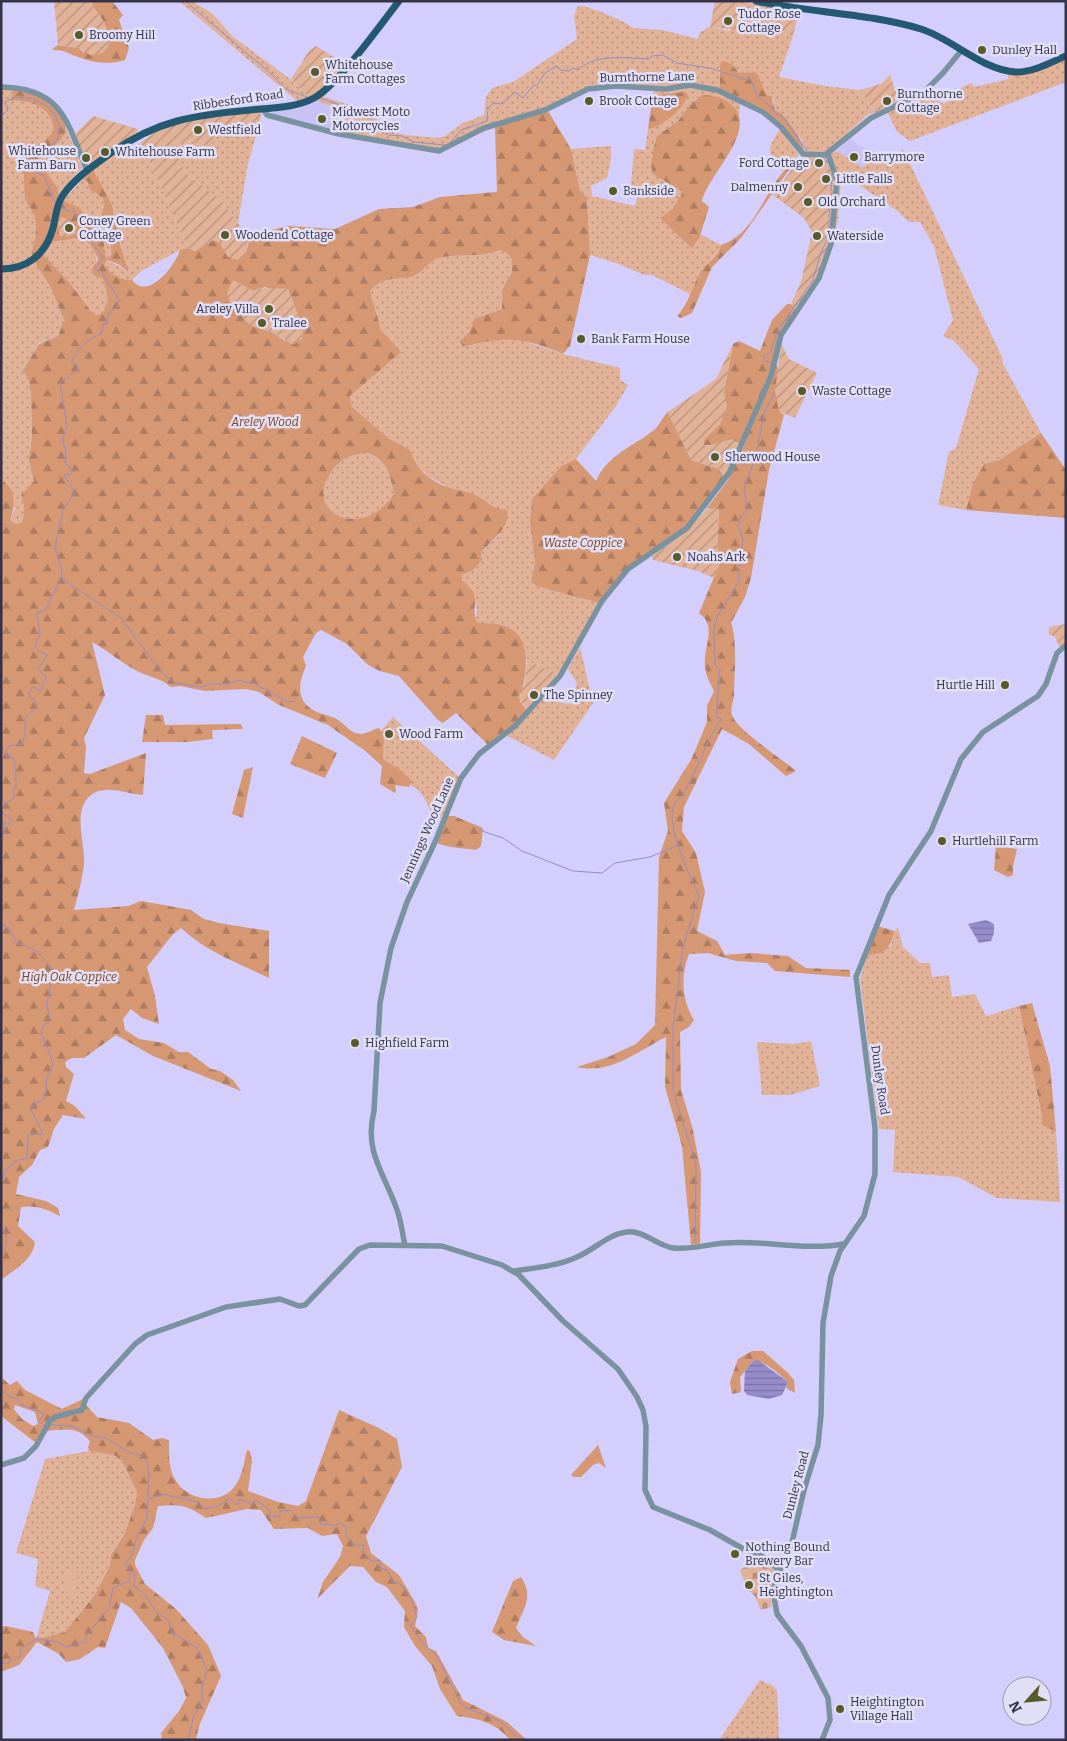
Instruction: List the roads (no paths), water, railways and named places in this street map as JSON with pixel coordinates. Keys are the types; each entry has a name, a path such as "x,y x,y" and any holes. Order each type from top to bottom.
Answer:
{"main road":[{"name":"Ribbesford Road","path":"1,268 19,267 38,256 51,233 61,198 87,171 129,140 158,126 211,114 303,102 320,94 346,67 399,1"},
{"path":"756,1 801,10 856,16 919,29 961,51 1014,72 1034,68 1066,56"}],"street":[{"path":"828,154 866,121 915,97 934,84 961,51"},
{"name":"Burnthorne Lane","path":"262,108 267,115 323,131 439,151 484,128 551,108 588,89 616,86 666,89 689,85 717,90 763,112 781,127 803,154 812,156 828,154"},
{"path":"1,87 28,90 50,99 63,116 87,171"},
{"name":"Jennings Wood Lane","path":"405,1245 396,1207 376,1163 370,1128 374,1111 381,993 400,920 435,842 452,797 470,765 479,754 515,726 560,676 602,601 628,570 687,528 729,473 771,376 781,335 819,278 831,244 837,180 828,154"},
{"name":"Dunley Road","path":"822,1740 830,1720 830,1705 812,1666 774,1607 773,1591 790,1551 804,1490 818,1445 821,1415 823,1322 835,1261 867,1209 873,1185 876,1163 875,1127 855,986 858,969 889,895 931,831 961,759 983,732 1038,696 1046,684 1056,656 1066,645"},
{"path":"514,1271 542,1267 576,1258 610,1237 630,1231 670,1248 678,1249 726,1243 770,1243 821,1248 844,1244"},
{"path":"1,1465 24,1458 36,1446 50,1421 55,1417 82,1410 86,1398 135,1344 147,1335 226,1307 280,1299 299,1306 305,1305 359,1249 370,1245 442,1246 496,1263 514,1271 563,1321 611,1362 632,1389 645,1417 647,1438 645,1482 650,1503 657,1509 710,1530 748,1551 762,1556 780,1571"}],"waterway":[{"path":"185,1 269,72 286,89 307,97"},
{"path":"451,142 461,130 487,121 488,108 494,103 502,104 515,92 523,98 533,86 537,85 545,73 556,66 561,70 569,71 573,68 578,70 594,61 602,59 649,59 652,56 663,55 677,63 710,68 751,80 757,96 769,105 776,114 783,117 807,151"},
{"path":"1,116 8,110 5,102 14,98 34,100 51,110 59,127 58,137 53,144 28,160 34,171 44,176 55,202"},
{"path":"320,98 366,114 382,131 389,135 402,136 414,142 445,145"},
{"path":"825,158 828,163"},
{"path":"831,191 832,174"},
{"path":"829,218 831,195"},
{"path":"1,807 14,798 13,791 16,786 14,759 6,755 6,751 10,746 22,744 25,733 25,717 34,710 37,704 34,699 30,698 29,693 33,687 40,691 46,678 38,668 48,655 38,651 35,646 40,635 37,613 46,609 61,579 62,571 55,547 63,510 75,492 64,475 71,474 73,469 65,464 66,457 63,438 67,426 60,383 77,370 78,366 71,362 84,345 92,338 101,334 103,325 107,323 109,313 117,307 119,300 101,271 95,269 103,257 83,231 81,220 74,211 67,211 60,206"},
{"path":"773,363 765,361 763,356 770,353 778,330 813,280 821,252 827,240 829,222"},
{"path":"695,1241 696,1164 673,1090 673,1028 683,947 699,896 680,850 672,814 675,803 684,792 721,718 716,717 720,669 715,665 714,628 718,615 739,581 739,564 743,539 738,526 741,516 747,510 744,488 755,459 765,411 775,392"},
{"path":"62,579 121,618 162,673 175,683 202,687 208,684 227,684 239,680 247,683 252,682 288,702 294,701"},
{"path":"1,812 13,821 10,824 3,822 5,833 1,834"},
{"path":"479,830 503,838 522,851 573,871 602,873 615,863 650,857 676,846"},
{"path":"1,924 9,928 16,942 37,951 53,970 47,1005 50,1020 44,1025 41,1034 53,1065 47,1077 45,1098 35,1103 31,1109 43,1134 28,1135 27,1158 15,1161 12,1166 6,1169 1,1183"},
{"path":"1,1224 7,1239 6,1247 1,1254"},
{"path":"1,1389 10,1397 17,1398 23,1405 43,1413 44,1415 39,1421 44,1425"},
{"path":"51,1425 72,1426 95,1437 104,1437 131,1453 140,1455 147,1462 149,1470 147,1518 136,1539 133,1553 125,1564 135,1575 134,1586 145,1594 155,1611 168,1620 173,1635 180,1637 197,1648 207,1671 202,1687 202,1702 194,1716 188,1740"},
{"path":"149,1499 162,1494 198,1502 205,1509 218,1506 230,1498 235,1504 238,1504 240,1499 250,1503 256,1500 269,1509 271,1517 280,1516 280,1511 290,1510 297,1518 319,1517 321,1524 334,1525 340,1523 346,1526 346,1536 357,1546 364,1545 363,1552 371,1561 380,1560 380,1567 388,1571 393,1582 400,1584 411,1599 417,1617 411,1626 422,1642 437,1656 464,1707 500,1721 521,1740"},
{"path":"1,1663 5,1664 20,1656 21,1649 36,1639 58,1642 65,1647 85,1642 86,1636 109,1608 113,1588 129,1581 130,1573"}],"place":[{"name":"Tudor Rose Cottage","path":"728,21"},
{"name":"Broomy Hill","path":"79,35"},
{"name":"Dunley Hall","path":"982,50"},
{"name":"Whitehouse Farm Cottages","path":"315,72"},
{"name":"Brook Cottage","path":"589,101"},
{"name":"Burnthorne Cottage","path":"887,101"},
{"name":"Midwest Moto Motorcycles","path":"322,119"},
{"name":"Westfield","path":"198,130"},
{"name":"Whitehouse Farm","path":"105,152"},
{"name":"Barrymore","path":"854,157"},
{"name":"Whitehouse Farm Barn","path":"86,158"},
{"name":"Ford Cottage","path":"819,163"},
{"name":"Little Falls","path":"826,179"},
{"name":"Dalmenny","path":"798,187"},
{"name":"Bankside","path":"613,191"},
{"name":"Old Orchard","path":"808,202"},
{"name":"Coney Green Cottage","path":"69,228"},
{"name":"Woodend Cottage","path":"225,235"},
{"name":"Waterside","path":"817,236"},
{"name":"Areley Villa","path":"269,309"},
{"name":"Tralee","path":"262,323"},
{"name":"Bank Farm House","path":"581,339"},
{"name":"Waste Cottage","path":"802,391"},
{"name":"Sherwood House","path":"715,457"},
{"name":"Noahs Ark","path":"677,557"},
{"name":"Hurtle Hill","path":"1005,685"},
{"name":"The Spinney","path":"534,695"},
{"name":"Wood Farm","path":"389,734"},
{"name":"Hurtlehill Farm","path":"942,841"},
{"name":"Highfield Farm","path":"355,1043"},
{"name":"Nothing Bound Brewery Bar","path":"735,1554"},
{"name":"St Giles, Heightington","path":"749,1585"},
{"name":"Heightington Village Hall","path":"840,1709"}],"park label":[{"name":"Areley Wood","path":"265,422"},
{"name":"Waste Coppice","path":"583,543"},
{"name":"High Oak Coppice","path":"69,977"}]}
